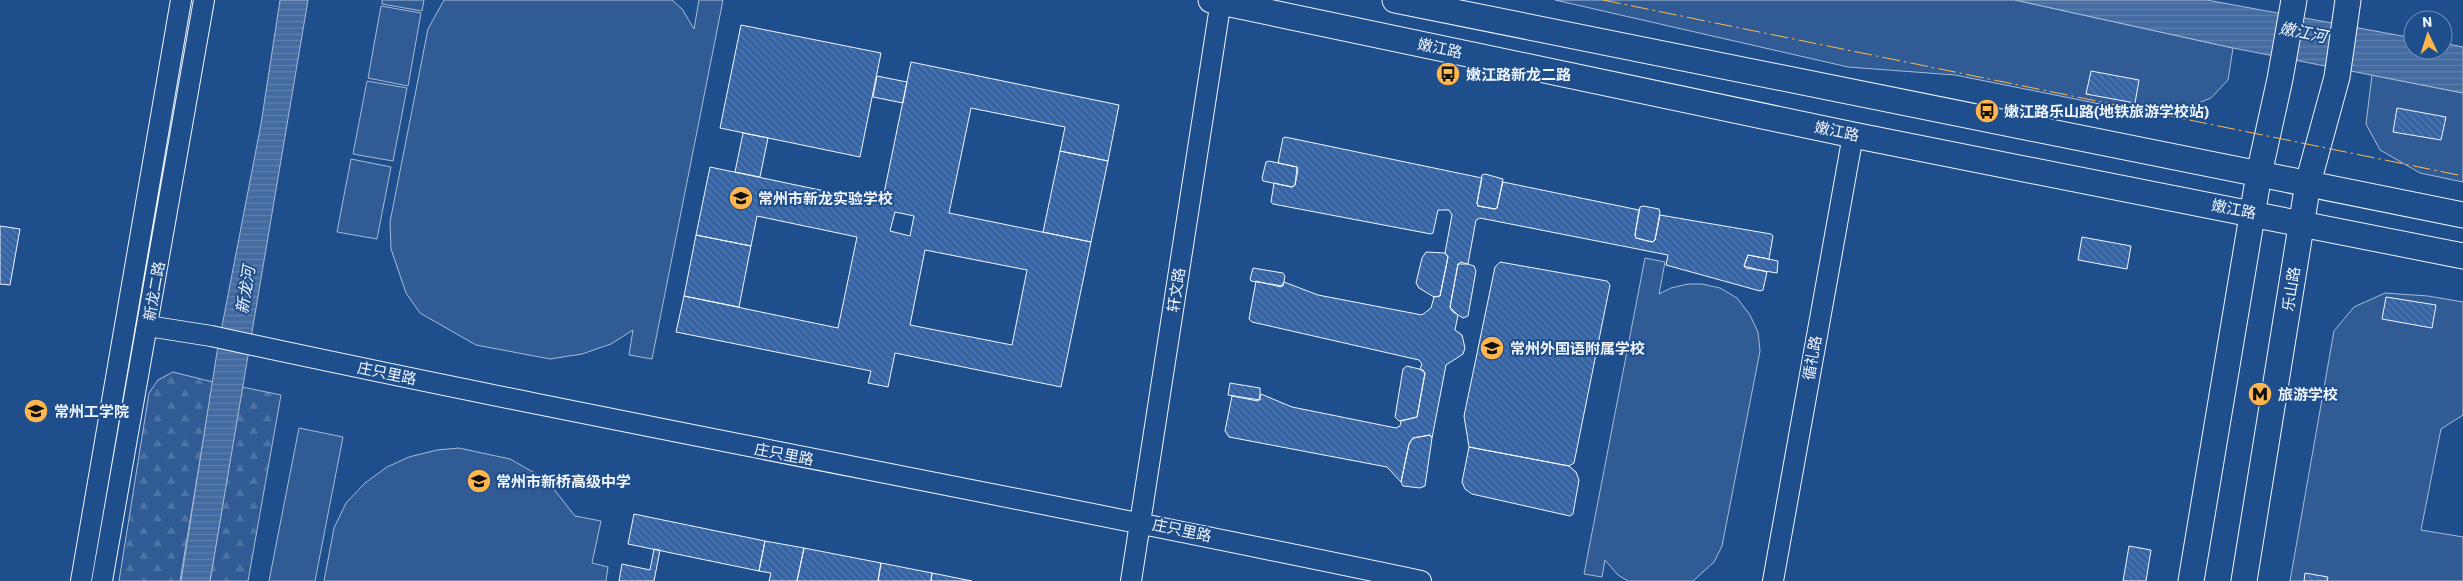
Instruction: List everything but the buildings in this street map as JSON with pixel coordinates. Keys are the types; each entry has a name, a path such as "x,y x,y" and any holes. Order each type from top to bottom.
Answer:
{"main road":[{"path":"1395,0 2463,215"},
{"name":"嫩江路","path":"1218,1 1853,135 2463,256"},
{"path":"2191,581 2252,213 2294,2"},
{"name":"乐山路","path":"2244,581 2308,183 2337,78 2347,9"}],"street":[{"name":"新龙二路","path":"81,581 181,0"},
{"name":"新龙二路","path":"102,581 204,0"},
{"name":"轩文路","path":"1131,581 1218,1"},
{"name":"循礼路","path":"1773,581 1853,135"},
{"name":"庄只里路","path":"148,326 211,336 667,431 1140,522 1421,581"}],"green space":[{"path":"173,372 213,382 180,581 119,581 149,393 158,380"},
{"path":"242,387 281,395 248,581 210,581"}],"shaded area":[{"path":"382,0 424,0 422,11 382,4"},
{"path":"444,0 672,0 682,9 694,29 699,0 723,0 652,359 629,355 633,330 611,344 582,354 550,359 476,345 420,313 406,293 391,249 390,222 428,29"},
{"path":"1555,0 2015,0 2233,48 2228,80 2211,98 2183,109 2145,113 1955,75 1848,67"},
{"path":"381,6 421,13 408,86 368,78"},
{"path":"2372,75 2463,93 2463,182 2420,173 2380,150 2366,124"},
{"path":"367,81 407,88 393,161 353,154"},
{"path":"351,159 391,167 377,239 337,232"},
{"path":"1645,258 1665,262 1659,294 1671,288 1688,284 1702,284 1720,288 1737,298 1750,315 1758,332 1760,351 1722,546 1714,562 1693,581 1628,581 1618,575 1605,560 1602,577 1584,574"},
{"path":"2385,293 2428,296 2463,302 2463,415 2441,429 2421,530 2463,537 2463,581 2290,581 2334,331 2354,307"},
{"path":"299,428 343,437 315,581 269,581"},
{"path":"459,448 510,459 533,472 553,488 575,516 601,521 592,563 608,567 606,581 324,581 334,528 346,503 365,483 387,467 409,457 437,450"}],"water":[{"name":"新龙河","path":"280,0 308,0 210,581 181,581 217,352 261,124"},
{"name":"嫩江河","path":"2015,0 2207,0 2403,36 2403,60 2453,60 2453,45 2463,47 2463,93 2233,48"}],"power":[{"path":"1603,0 2463,176"}],"place":[{"name":"嫩江路新龙二路","path":"1448,74"},
{"name":"嫩江路乐山路(地铁旅游学校站)","path":"1987,111"},
{"name":"常州市新龙实验学校","path":"741,198"},
{"name":"常州外国语附属学校","path":"1492,348"},
{"name":"旅游学校","path":"2260,394"},
{"name":"常州工学院","path":"36,411"},
{"name":"常州市新桥高级中学","path":"479,481"}]}
